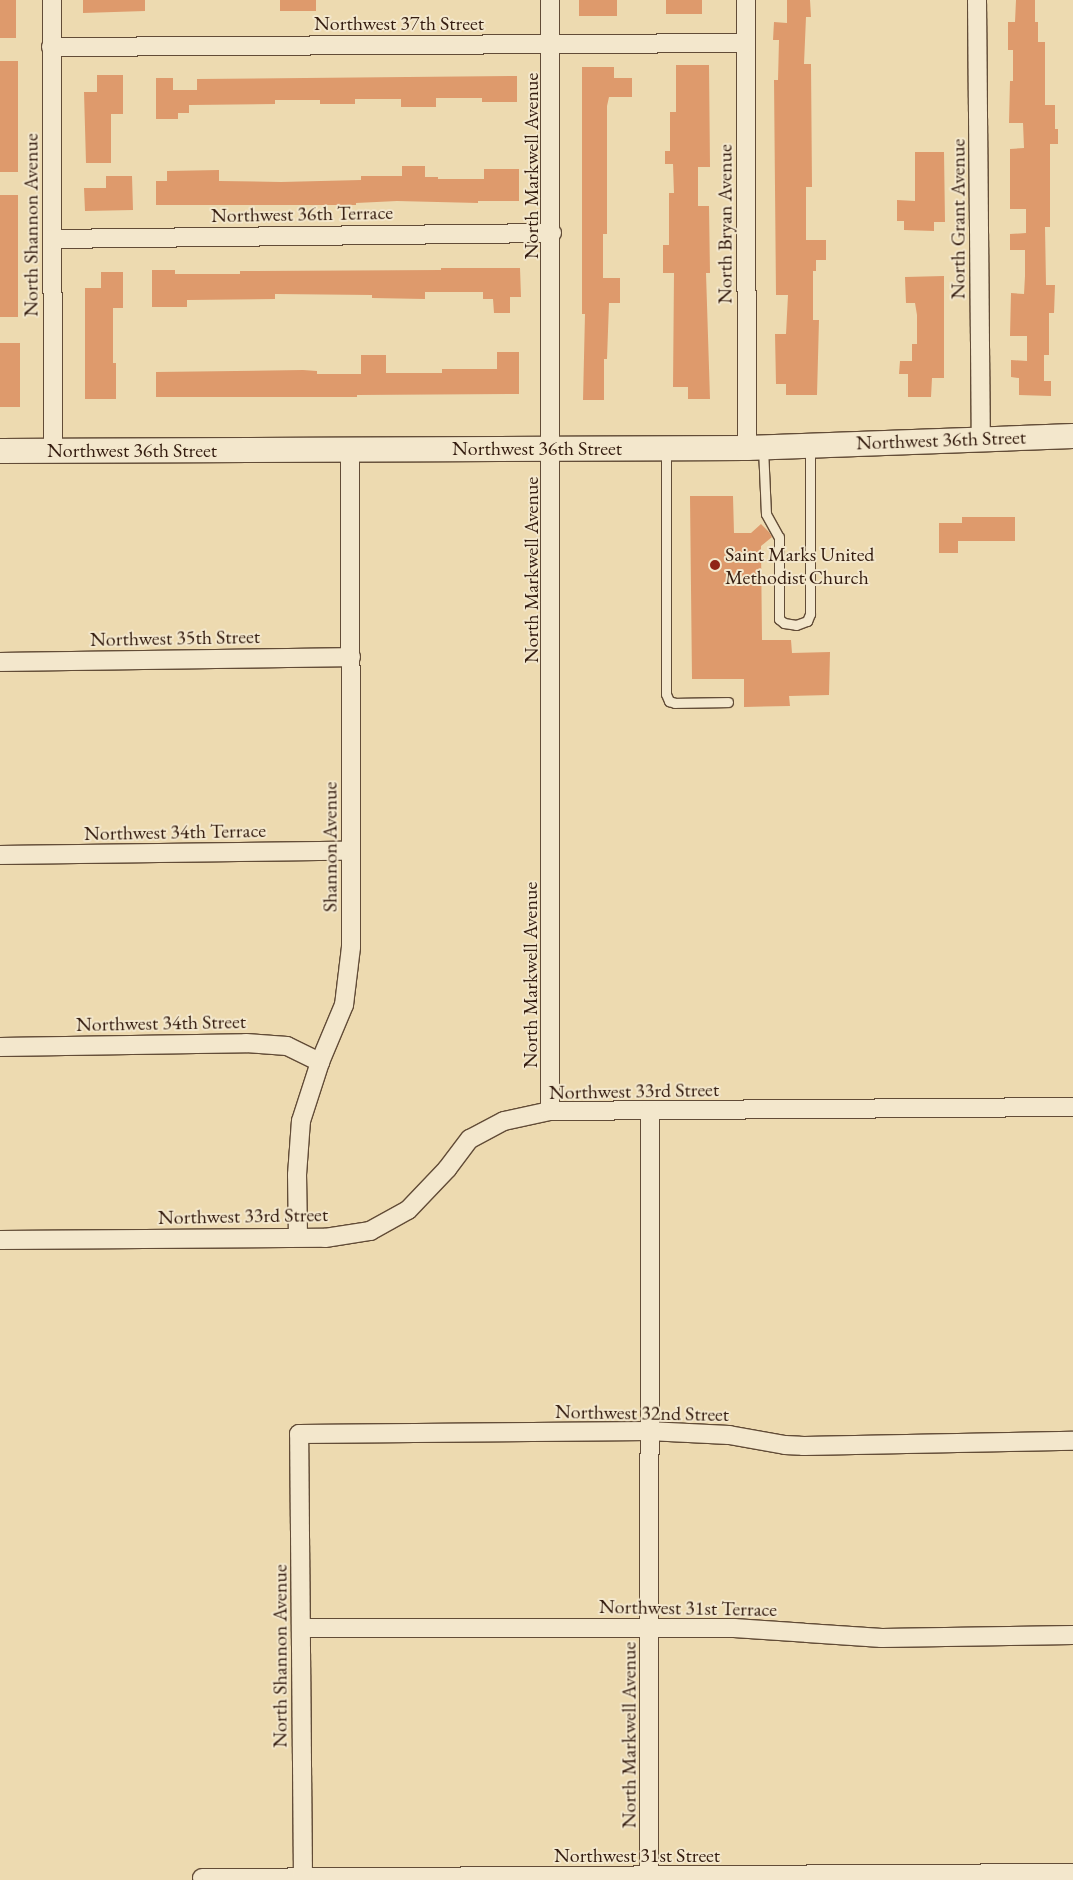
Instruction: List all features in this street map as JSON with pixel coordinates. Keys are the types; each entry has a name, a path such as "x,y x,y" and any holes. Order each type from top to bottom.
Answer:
{"street":[{"name":"North Shannon Avenue","path":"52,0 53,450"},
{"name":"North Markwell Avenue","path":"550,0 552,43 550,1111"},
{"name":"North Bryan Avenue","path":"746,0 755,448"},
{"name":"North Grant Avenue","path":"978,0 980,438"},
{"name":"Northwest 37th Street","path":"51,47 746,43"},
{"name":"Northwest 36th Terrace","path":"52,239 552,233"},
{"name":"Northwest 36th Street","path":"0,451 755,448 980,438 1073,436"},
{"name":"Shannon Avenue","path":"298,1237 297,1175 301,1121 320,1062 336,1027 348,981 351,947 350,449"},
{"name":"Northwest 35th Street","path":"0,662 351,657"},
{"name":"Northwest 34th Terrace","path":"0,855 350,851"},
{"name":"Northwest 34th Street","path":"0,1047 246,1043 287,1046 320,1062"},
{"name":"Northwest 33rd Street","path":"0,1240 325,1238 370,1231 408,1210 447,1169 470,1138 504,1121 550,1111 1073,1107"},
{"name":"North Markwell Avenue","path":"650,1111 648,1431 651,1627 650,1878"},
{"name":"Northwest 32nd Street","path":"299,1434 648,1431 729,1435 784,1445 804,1446 1073,1441"},
{"name":"North Shannon Avenue","path":"299,1434 303,1878"},
{"name":"Northwest 31st Terrace","path":"302,1628 734,1628 882,1638 1073,1635"},
{"name":"Northwest 31st Street","path":"202,1878 1053,1876 1073,1873"}],"lane":[{"path":"755,448 766,514 779,537 779,618 784,623 796,625 807,621 810,614 810,445"},
{"path":"666,448 666,694 669,701 674,703 728,702"}],"building":[{"path":"0,0 16,0 16,38 0,38"},
{"path":"83,0 145,0 145,11 83,13"},
{"path":"280,0 316,0 316,11 280,11"},
{"path":"579,0 617,0 617,16 579,16"},
{"path":"666,0 702,0 702,14 666,14"},
{"path":"787,0 810,0 811,17 806,17 804,64 811,64 812,187 806,187 806,240 826,240 826,260 816,260 816,271 813,271 813,320 819,320 817,395 786,395 786,384 776,384 775,334 786,334 788,295 776,295 774,80 778,80 779,40 773,40 774,22 787,23"},
{"path":"1016,0 1035,0 1035,22 1038,22 1038,42 1045,42 1045,105 1055,105 1055,129 1058,129 1058,144 1050,144 1050,227 1045,227 1046,285 1055,285 1054,313 1049,313 1049,355 1044,355 1044,381 1051,381 1051,396 1019,395 1019,378 1011,377 1011,360 1027,361 1027,336 1010,336 1011,293 1024,294 1025,250 1010,250 1010,234 1026,233 1026,209 1010,209 1010,149 1024,148 1023,123 1009,123 1010,81 1013,81 1013,50 1008,50 1008,22 1015,22"},
{"path":"0,61 18,61 18,172 0,172"},
{"path":"676,65 709,65 710,167 698,167 698,206 709,206 710,273 706,273 710,399 688,399 688,387 673,387 674,273 663,273 663,245 669,245 669,193 674,193 673,164 665,164 665,151 670,151 670,112 676,112"},
{"path":"582,67 614,67 614,78 632,78 632,97 609,97 607,106 607,234 603,234 603,278 620,278 620,303 609,303 607,359 604,359 604,400 583,400 585,314 582,314"},
{"path":"97,75 123,75 123,114 111,114 111,163 86,163 84,92 97,92"},
{"path":"517,76 517,102 482,102 482,98 436,98 436,107 401,107 401,99 355,99 355,104 320,104 320,100 275,100 275,104 189,105 189,113 178,113 178,119 156,119 156,78 173,78 173,90 197,90 197,79"},
{"path":"915,152 944,152 945,222 934,222 934,231 904,230 904,221 897,221 897,200 915,201"},
{"path":"402,166 425,166 425,177 438,177 438,179 484,179 484,169 519,169 519,201 478,201 478,203 397,201 356,203 356,205 156,205 156,181 167,181 167,171 219,170 219,181 281,182 361,180 361,176 402,176"},
{"path":"106,176 132,176 133,210 85,211 84,188 106,188"},
{"path":"0,195 18,195 18,317 0,317"},
{"path":"441,268 520,268 521,297 510,297 510,313 494,313 493,299 483,299 483,292 425,292 425,299 372,298 372,295 275,294 275,299 187,300 187,307 152,307 152,270 175,270 175,274 240,274 240,271 441,270"},
{"path":"101,272 123,272 123,308 113,308 113,363 116,363 116,399 85,399 85,288 101,288"},
{"path":"944,276 944,378 932,378 931,397 908,397 908,374 899,374 900,361 912,361 912,344 917,344 917,315 915,303 906,303 905,277"},
{"path":"0,343 20,343 20,407 0,407"},
{"path":"497,352 519,352 519,394 357,395 357,397 156,397 156,372 303,370 317,371 317,374 361,374 361,355 386,355 386,373 442,373 442,369 497,369"},
{"path":"690,496 733,496 734,533 751,533 761,524 769,532 772,537 761,546 762,640 791,640 792,653 830,652 829,695 789,696 790,706 744,707 744,679 692,679"},
{"path":"962,517 1015,517 1015,541 958,541 958,553 939,553 939,523 962,523"}],"place":[{"name":"Saint Marks United Methodist Church","path":"715,565"}]}
